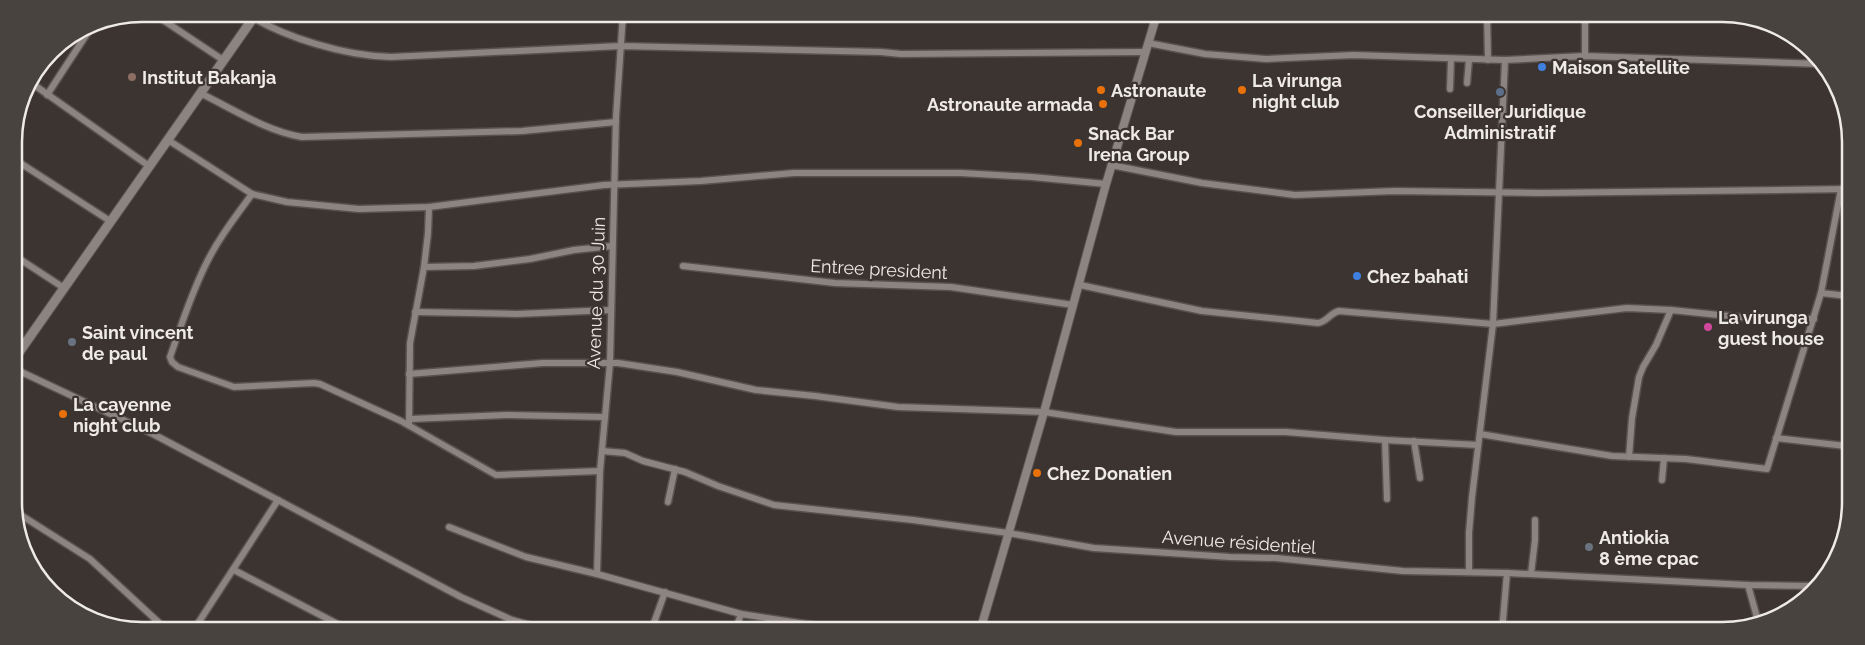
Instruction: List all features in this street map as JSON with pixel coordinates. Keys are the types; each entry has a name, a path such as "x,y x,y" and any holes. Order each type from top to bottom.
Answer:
{"main road":[{"path":"22,346 150,166 247,22"}],"street":[{"path":"166,22 222,60"},
{"path":"267,22 298,37 352,54 391,57 620,46 901,54 1145,52"},
{"name":"Avenue du 30 Juin","path":"597,574 600,471 610,364 616,122 622,22"},
{"path":"983,622 1080,285 1106,184 1155,22"},
{"path":"1487,22 1488,60"},
{"path":"1584,56 1585,22"},
{"path":"47,95 84,38"},
{"path":"1148,43 1205,54 1260,58 1354,55 1506,60 1584,56 1813,64"},
{"path":"1450,89 1451,59"},
{"path":"1467,83 1469,60"},
{"path":"1469,572 1469,533 1493,324 1506,60"},
{"path":"36,87 150,166"},
{"path":"200,93 266,126 288,135 302,137 522,131 616,122"},
{"path":"168,140 252,194 287,202 359,210 430,207 614,184 701,181 794,173 961,173 1106,184"},
{"path":"23,165 110,221"},
{"path":"1112,165 1202,183 1282,194 1314,195 1394,191 1693,192 1841,189 1821,294 1767,469 1705,460 1628,457 1567,450 1480,434"},
{"path":"252,194 217,244 189,303 170,357 172,362 178,367 234,387 320,384 409,422 496,474 600,471"},
{"path":"409,422 410,344 424,267 430,207"},
{"path":"424,267 474,266 612,246"},
{"path":"23,261 64,288"},
{"name":"Entree president","path":"683,266 835,283 950,287 1073,305"},
{"path":"1080,285 1202,311 1321,324 1334,312 1339,311 1493,324 1627,308 1671,310 1738,317 1814,319"},
{"path":"1821,294 1842,296"},
{"path":"415,312 517,314 611,310"},
{"path":"1628,457 1639,377 1656,345 1671,310"},
{"path":"409,374 543,363 632,365 677,372 756,390 898,407 1044,412 1176,432 1286,432 1478,445"},
{"path":"22,372 153,434 461,597 517,622"},
{"path":"409,422 506,415 605,417"},
{"path":"1776,438 1842,446"},
{"path":"1385,440 1387,499"},
{"path":"1414,441 1420,478"},
{"name":"Avenue résidentiel","path":"602,451 625,453 642,461 674,469 774,505 1008,533 1094,548 1230,558 1276,558 1402,571 1507,573 1748,585 1808,586"},
{"path":"1662,480 1664,458"},
{"path":"668,502 674,469"},
{"path":"199,622 278,500"},
{"path":"24,517 90,559 158,622"},
{"path":"1530,574 1535,540 1535,520"},
{"path":"449,527 516,554 665,592 741,614 793,622"},
{"path":"234,570 334,622"},
{"path":"1503,622 1507,573"},
{"path":"1748,585 1757,617"},
{"path":"654,622 665,592"},
{"path":"738,622 741,614"}],"place":[{"name":"Maison Satellite","path":"1542,67"},
{"name":"Institut Bakanja","path":"132,77"},
{"name":"Astronaute","path":"1101,90"},
{"name":"La virunga night club","path":"1242,90"},
{"name":"Conseiller Juridique Administratif","path":"1500,92"},
{"name":"Astronaute armada","path":"1103,104"},
{"name":"Snack Bar Irena Group","path":"1078,143"},
{"name":"Chez bahati","path":"1357,276"},
{"name":"La virunga guest house","path":"1708,327"},
{"name":"Saint vincent de paul","path":"72,342"},
{"name":"La cayenne night club","path":"63,414"},
{"name":"Chez Donatien","path":"1037,473"},
{"name":"Antiokia 8 ème cpac","path":"1589,547"}]}
